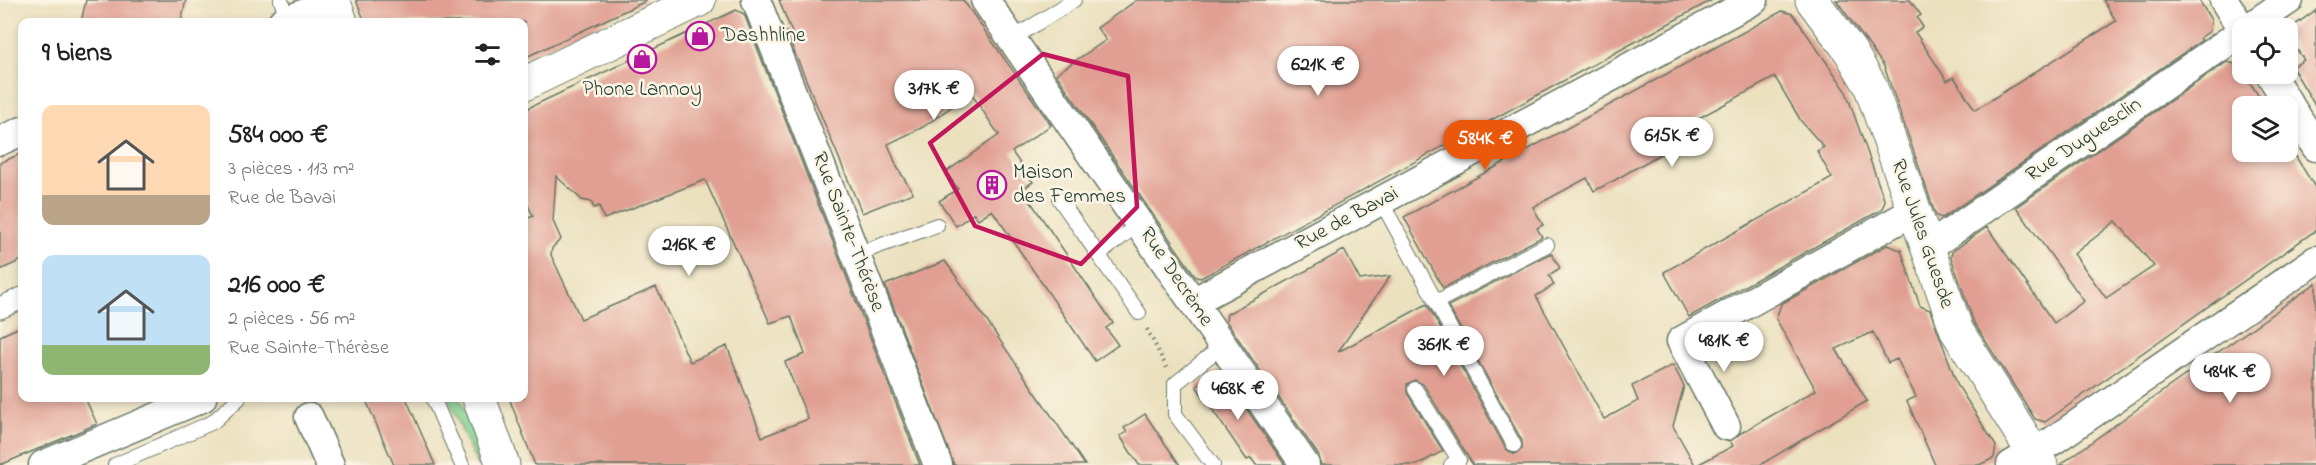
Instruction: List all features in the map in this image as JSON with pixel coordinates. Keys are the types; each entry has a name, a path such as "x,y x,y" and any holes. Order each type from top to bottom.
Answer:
{"street":[{"path":"528,82 699,0"},
{"name":"Rue Sainte-Thérèse","path":"756,0 938,465"},
{"name":"Rue Decrème","path":"985,0 1305,465"},
{"name":"Rue de Bavai","path":"1193,302 1754,0"},
{"name":"Rue Jules Guesde","path":"1812,0 1850,51 1870,85 1926,249 1966,348 2028,461"},
{"path":"2224,0 2234,18"},
{"path":"2263,18 2289,0"},
{"name":"Rue Duguesclin","path":"1926,249 2232,38"},
{"path":"2276,84 2316,147"},
{"path":"0,141 18,133"},
{"path":"1726,426 1681,341 1914,211"},
{"path":"2028,461 2316,260"},
{"path":"0,308 18,300"},
{"path":"43,465 193,402"},
{"path":"472,402 499,455"},
{"path":"480,402 499,455"},
{"path":"309,417 330,465"}],"lane":[{"path":"1012,39 1074,0"},
{"path":"1060,200 1138,314"},
{"path":"1381,201 1515,445"},
{"path":"1098,255 1140,223"},
{"path":"857,254 937,225"},
{"path":"1436,302 1547,245"},
{"path":"1213,465 1174,414 1175,384 1222,346"},
{"path":"1416,389 1459,460 1451,465"},
{"path":"115,465 213,422 235,402"},
{"path":"435,402 462,465"}],"path":[{"path":"1138,314 1175,384"}],"highlighted area":[{"path":"1043,54 1128,76 1137,207 1081,264 975,226 930,143"}],"green space":[{"path":"450,402 462,402 490,465 477,465"}],"building":[{"path":"86,0 186,0 182,18 82,18"},
{"path":"356,0 648,0 528,56 528,18 363,18"},
{"path":"779,0 963,0 1051,125 1012,152 1033,182 1022,189 1113,323 1106,328 1118,345 1095,361 992,210 978,219 974,213 956,226 939,201 958,189 946,172 999,135 971,93 923,127 888,144 897,167 913,193 862,213 786,32 793,35"},
{"path":"1137,0 1712,0 1201,278 1196,277 1056,74 1106,40 1097,28"},
{"path":"1836,0 1910,0 1921,15 1917,18 1923,27 1915,32 1947,81 1954,77 1975,110 2116,21 2103,0 2199,0 2211,20 2210,31 2200,38 2202,40 1942,218 1936,216 1884,66"},
{"path":"736,10 744,14 920,465 535,465 511,402 528,402 528,218 533,216 528,205 528,108","holes":["556,176 582,200 591,202 594,208 599,206 604,219 705,180 770,323 791,316 805,354 785,362 808,419 762,437 727,346 690,362 656,287 581,319 551,255 552,248 561,239 553,221"]},
{"path":"2316,10 2316,107 2298,77 2298,64 2304,60 2298,51 2298,23"},
{"path":"1782,11 1793,14 1845,89 1885,202 1881,210 1689,317 1664,272 1832,178 1817,151 1824,147 1801,121 1775,77 1669,134 1676,145 1615,180 1594,191 1587,178 1533,207 1543,225 1537,228 1542,237 1443,288 1404,217"},
{"path":"2227,62 2232,63 2232,84 2251,84 2259,96 2232,96 2232,162 2298,162 2298,160 2316,189 2316,230 2045,422 2035,419 1974,323 1951,257 1952,252 1987,227 2054,323 2084,301 2016,207","holes":["2116,221 2154,266 2106,298 2074,254"]},
{"path":"18,155 18,262 0,270 0,163"},
{"path":"1887,245 1901,250 1920,306 1930,310 1958,386 1996,446 1994,458 1979,465 1935,465 1907,401 1916,397 1897,359 1888,363 1873,332 1836,349 1867,401 1760,465 1697,465 1733,446 1730,441 1741,433 1816,390 1776,319 1781,304"},
{"path":"1344,250 1360,280 1390,276 1338,352 1427,304 1506,449 1514,454 1522,449 1522,441 1448,306 1551,253 1560,268 1549,275 1554,285 1536,296 1604,419 1638,401 1632,386 1673,365 1684,386 1673,426 1695,465 1473,465 1423,384 1415,380 1407,384 1407,393 1443,451 1417,465 1321,465 1319,456 1226,321 1227,314"},
{"path":"945,261 1085,465 954,465 885,285"},
{"path":"2316,283 2316,465 2060,465 2126,417"},
{"path":"18,328 18,402 87,402 97,424 0,465 0,336"},
{"path":"1220,370 1285,465 1256,465 1251,458 1247,460 1196,386"},
{"path":"367,402 408,402 435,465 394,465"},
{"path":"1145,414 1180,465 1139,465 1120,436 1127,432 1124,428"}],"place":[{"name":"Dashhline","path":"700,36"},
{"name":"Phone Lannoy","path":"642,59"},
{"name":"Maison des Femmes","path":"992,185"}]}
